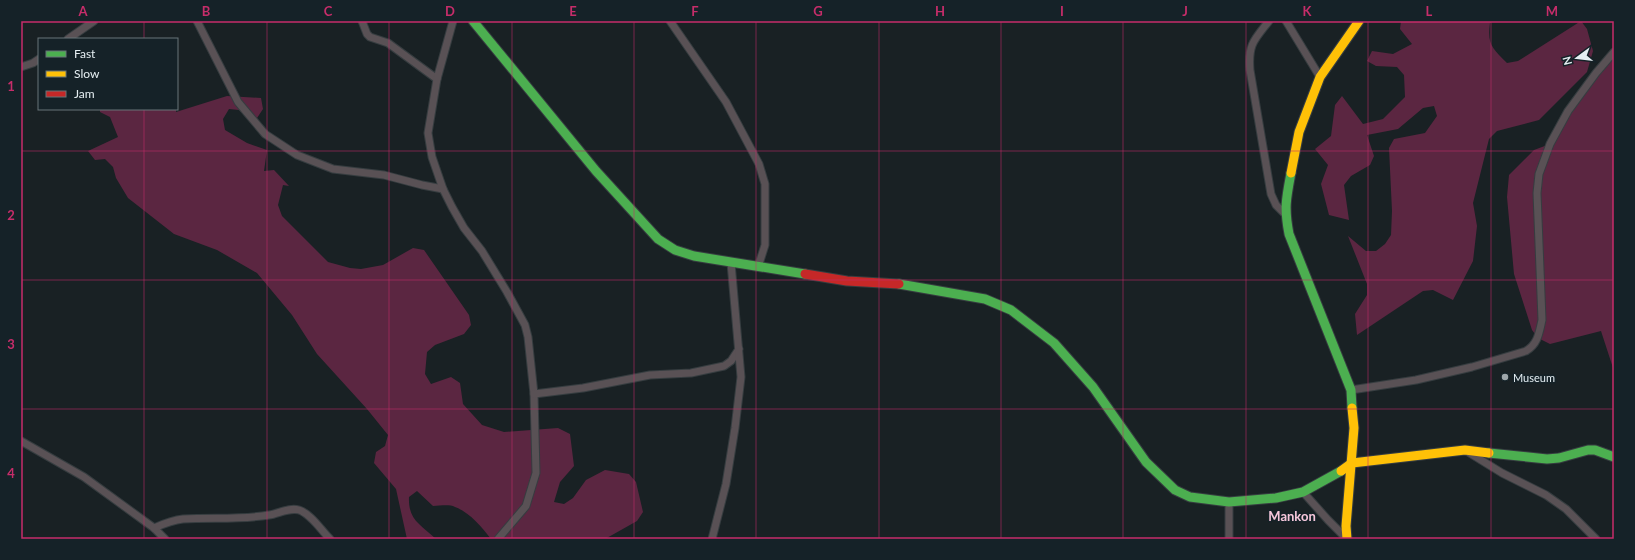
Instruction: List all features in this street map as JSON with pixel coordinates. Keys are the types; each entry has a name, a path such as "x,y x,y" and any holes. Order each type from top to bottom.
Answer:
{"street":[{"path":"69,38 94,21"},
{"path":"197,21 238,102 265,134 297,155 333,169 384,175 443,189"},
{"path":"362,21 367,34 370,37 388,43 437,79"},
{"path":"453,21 437,79 428,133 432,157 443,189 464,228 482,251 525,325 528,337 534,394 536,473 526,506 498,539"},
{"path":"472,21 596,170 658,240 674,250 694,256 847,281 909,286 985,299 1011,310 1054,343 1093,387 1146,462 1175,490 1190,497 1230,502 1276,498 1303,492 1331,477 1352,463 1465,450 1547,459 1559,458 1588,450 1595,450 1614,457"},
{"path":"670,21 726,102 759,164 765,184 765,245 758,267"},
{"path":"1269,21 1250,49 1250,70 1271,194 1276,206 1284,214"},
{"path":"1286,21 1320,77"},
{"path":"1347,538 1346,520 1354,428 1351,390 1292,242 1284,214 1299,132 1320,77 1359,21"},
{"path":"1351,390 1416,380 1472,367 1526,351 1532,347 1538,338 1542,320 1537,193 1539,174 1550,144 1568,111 1596,73 1614,52"},
{"path":"21,67 38,60"},
{"path":"712,539 726,484 741,378 731,263"},
{"path":"534,394 583,388 650,375 691,374 724,366 731,361 739,349"},
{"path":"21,441 84,477 154,528 165,539"},
{"path":"1465,450 1502,473 1546,495 1566,509 1596,539"},
{"path":"1303,492 1328,520 1347,538"},
{"path":"1229,539 1230,502"},
{"path":"154,528 182,519 233,519 270,515 293,509 300,510 313,520 330,539"}],"shaded area":[{"path":"1401,21 1493,21 1490,23 1490,41 1494,49 1507,63 1518,61 1581,21 1587,29 1593,51 1587,72 1539,120 1497,131 1489,139 1473,203 1477,226 1473,261 1453,300 1433,290 1423,291 1357,335 1355,314 1367,295 1367,284 1348,236 1366,251 1376,251 1385,244 1391,235 1392,211 1389,148 1394,139 1425,133 1437,116 1434,106 1423,108 1398,129 1367,135 1374,156 1370,165 1351,176 1344,185 1349,220 1329,215 1321,184 1328,165 1315,149 1331,136 1335,105 1342,96 1363,124 1383,119 1405,97 1404,75 1397,67 1376,66 1367,61 1372,51 1393,54 1412,44 1400,29"},
{"path":"1614,52 1614,371 1601,331 1550,344 1538,338 1532,330 1514,274 1507,197 1509,175 1534,150 1550,144 1568,111"},
{"path":"227,96 261,98 263,109 257,118 247,118 239,110 229,109 223,119 225,130 247,143 267,150 264,171 274,170 289,186 283,185 278,205 282,216 328,262 350,268 361,269 383,265 413,248 424,250 469,315 471,325 464,334 435,345 427,352 425,374 431,384 451,377 460,383 463,404 482,425 504,432 558,428 570,434 574,466 560,482 554,502 564,504 573,498 586,480 605,470 629,474 636,482 643,512 637,521 605,539 491,539 465,512 453,506 433,506 417,491 409,497 411,511 416,521 436,539 407,539 396,489 374,463 376,452 385,446 388,435 367,409 317,354 292,315 257,273 217,250 174,234 128,198 116,178 113,167 105,159 95,160 88,151 118,137 110,117 100,112 100,110 176,110 176,112"}],"traffic: fast":[{"path":"473,21 596,171 658,239 675,250 694,256 805,274"},
{"path":"1291,173 1286,204 1286,217 1289,234 1351,390 1352,408"},
{"path":"899,284 985,299 1011,310 1054,343 1093,387 1146,462 1175,490 1190,497 1229,502 1276,498 1303,492 1341,471"},
{"path":"1489,453 1547,459 1559,458 1588,450 1595,450 1614,457"}],"traffic: slow":[{"path":"1291,173 1299,132 1320,77 1359,21"},
{"path":"1347,539 1346,526 1354,428 1352,408"},
{"path":"1341,471 1352,463 1465,450 1489,453"}],"traffic: jam":[{"path":"805,274 847,281 899,284"}],"place":[{"name":"Museum","path":"1505,377"}],"district":[{"name":"Mankon","path":"1292,516"}]}
